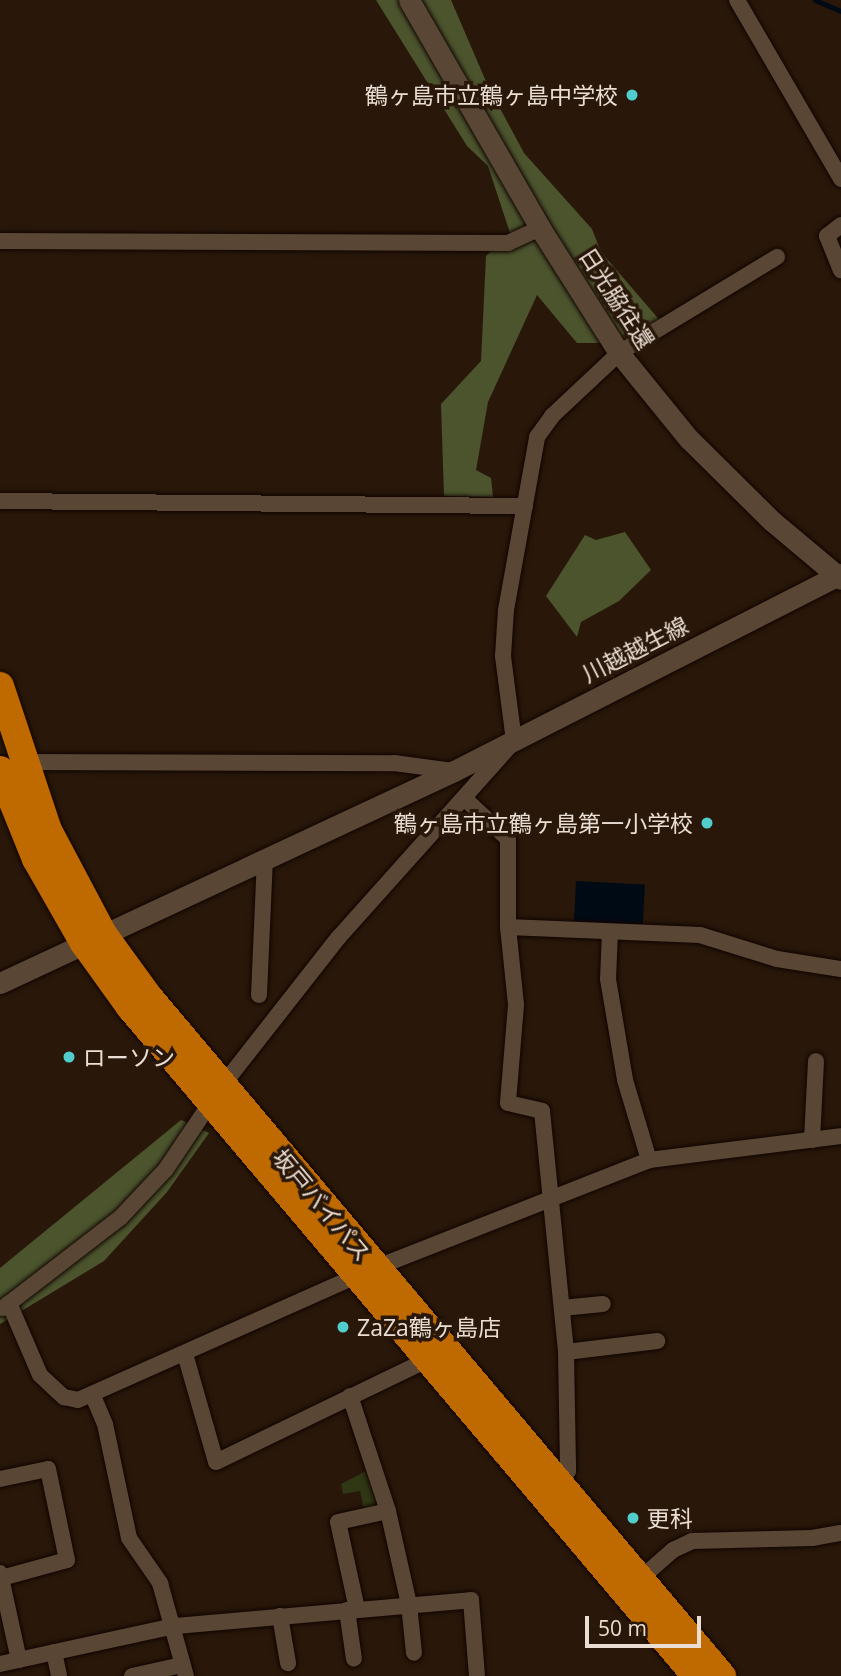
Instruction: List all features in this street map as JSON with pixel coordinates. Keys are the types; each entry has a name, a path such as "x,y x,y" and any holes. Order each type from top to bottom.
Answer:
{"highway":[{"name":"坂戸バイパス","path":"0,686 11,766 48,830 93,939 215,1095 365,1272 557,1482 722,1676"},
{"name":"坂戸バイパス","path":"365,1272 425,1361 695,1676"}],"main road":[{"name":"日光脇往還","path":"409,0 540,228 619,353 689,439 772,521 840,576"},
{"name":"川越越生線","path":"93,939 454,771 840,576"},
{"path":"0,983 93,939"}],"street":[{"path":"737,0 841,179"},
{"path":"841,225 827,236 841,270"},
{"path":"0,241 508,243 540,228"},
{"path":"777,257 619,353 552,416 537,437 503,656 514,741 338,937 215,1095 166,1169 120,1218 4,1306 40,1375 52,1388 78,1400 93,1396 365,1272 649,1160 841,1136"},
{"path":"0,501 525,506"},
{"path":"11,766 394,763 454,771"},
{"path":"464,798 508,839 508,927 516,1005 508,1103 542,1111 566,1352 568,1471 557,1482"},
{"path":"259,995 265,858"},
{"path":"508,927 711,937 777,959 841,969"},
{"path":"610,932 608,979 625,1080 649,1160"},
{"path":"812,1140 816,1061"},
{"path":"562,1308 603,1304"},
{"path":"566,1352 657,1341"},
{"path":"185,1354 216,1462 425,1361"},
{"path":"93,1396 105,1424 129,1538 160,1583 175,1626 184,1670 132,1676"},
{"path":"350,1396 388,1511 409,1604 414,1653"},
{"path":"0,1479 48,1469 67,1560 1,1575 19,1660"},
{"path":"354,1658 353,1609 338,1522 388,1511"},
{"path":"639,1580 673,1550 692,1541 812,1538 841,1533"},
{"path":"0,1664 175,1626 471,1600 477,1676"},
{"path":"280,1616 288,1663"},
{"path":"54,1652 59,1676"}],"green space":[{"path":"376,0 451,0 488,86 524,153 592,229 601,252 663,324 625,353 604,343 577,343 537,295 488,402 476,470 491,478 493,497 444,496 441,404 481,361 486,256 510,233 488,166 467,146"},
{"path":"625,532 651,570 619,601 581,622 577,637 546,596 585,535 596,540"},
{"path":"181,1120 209,1133 167,1192 104,1261 0,1324 0,1268"},
{"path":"370,1469 380,1502 364,1510 360,1491 343,1494 341,1484"}],"shaded area":[{"path":"576,881 645,885 643,925 574,921"}],"waterway":[{"path":"815,0 841,11"}],"place":[{"name":"鶴ヶ島市立鶴ヶ島中学校","path":"632,95"},
{"name":"鶴ヶ島市立鶴ヶ島第一小学校","path":"707,823"},
{"name":"ローソン","path":"69,1057"},
{"name":"ZaZa鶴ヶ島店","path":"343,1327"},
{"name":"更科","path":"633,1518"}]}
